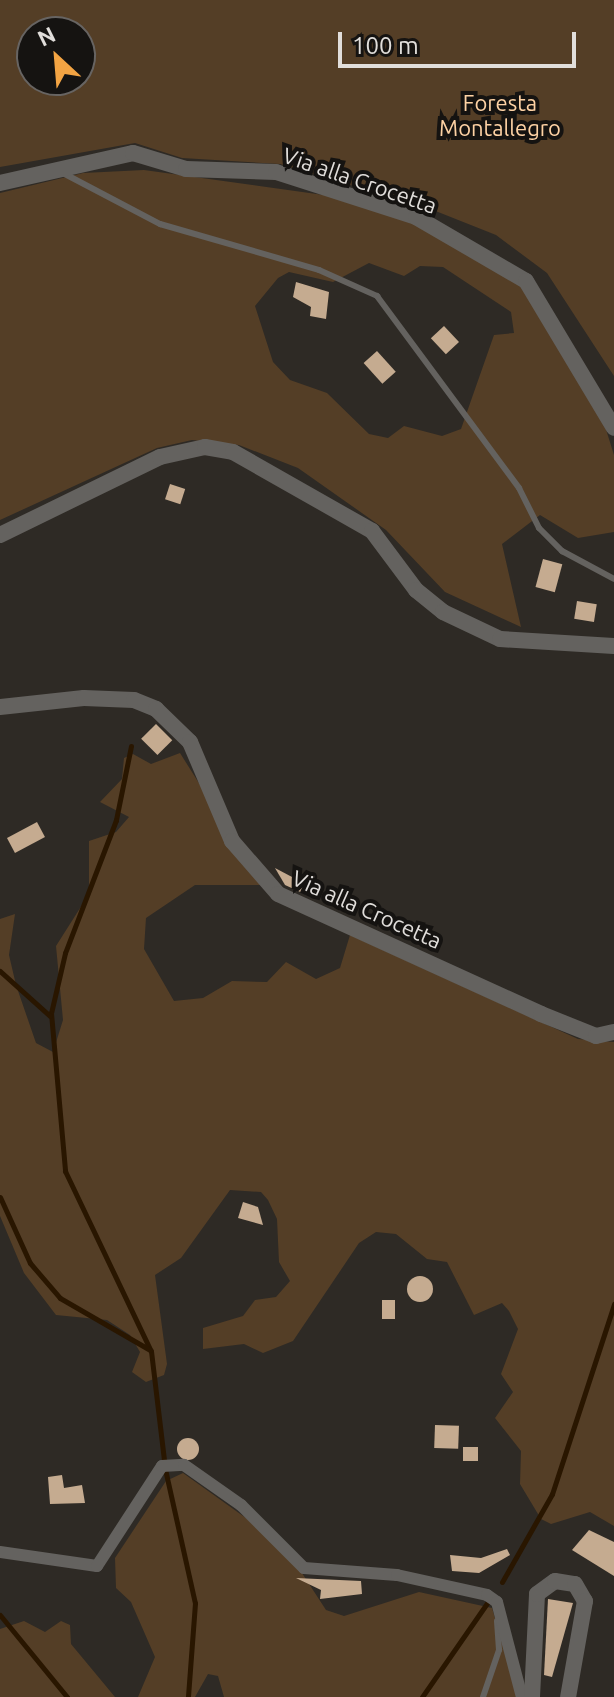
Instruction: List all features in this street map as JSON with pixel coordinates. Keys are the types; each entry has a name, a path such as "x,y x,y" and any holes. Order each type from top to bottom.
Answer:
{"street":[{"name":"Via alla Crocetta","path":"0,183 133,153 186,169 276,172 416,217 526,281 614,428"},
{"path":"0,535 160,457 205,447 233,452 372,531 416,590 443,612 500,639 614,646"},
{"name":"Via alla Crocetta","path":"0,707 84,698 134,700 156,709 190,742 232,841 278,894 541,1014 596,1036 614,1032"},
{"path":"0,1552 97,1566 162,1466 176,1462 241,1505 304,1568 397,1575 497,1602 522,1697"},
{"path":"532,1697 537,1594 555,1581 575,1584 585,1601 568,1697"}],"lane":[{"path":"58,170 160,224 319,270 377,296 519,488 539,528 562,551 614,579"},
{"path":"483,1697 499,1650 497,1602"}],"green space":[{"name":"Foresta Montallegro","path":"0,0 614,0 614,376 547,273 496,235 428,208 280,164 182,158 135,143 0,167"},
{"path":"144,170 338,197 421,226 527,290 604,423 614,455 614,532 578,538 540,515 502,544 521,627 445,592 386,530 298,468 239,445 192,440 157,448 0,520 0,193 83,173","holes":["369,263 404,276 420,266 443,267 511,312 514,333 494,335 461,429 442,436 404,426 388,438 369,434 327,393 290,380 273,362 255,306 278,278 289,272 333,282"]},
{"path":"180,753 263,885 195,885 146,918 144,949 174,1001 203,998 232,981 267,982 286,962 316,979 340,968 350,935 578,1039 614,1042 614,1526 590,1512 551,1524 541,1519 520,1484 521,1451 495,1418 513,1392 501,1374 518,1329 509,1311 502,1303 474,1315 447,1262 427,1259 396,1234 376,1232 359,1243 293,1341 263,1353 244,1344 203,1349 203,1328 243,1316 255,1300 276,1297 290,1281 279,1262 277,1219 268,1200 261,1192 230,1190 181,1258 155,1275 167,1364 164,1375 146,1382 132,1372 140,1352 130,1335 107,1320 56,1315 24,1273 0,1216 0,919 15,914 9,955 16,985 36,1043 53,1052 63,1020 56,946 89,894 89,841 116,832 129,817 100,802 122,779 124,758 133,754 151,764"},
{"path":"183,1473 257,1526 300,1570 326,1610 344,1616 419,1592 492,1608 518,1697 224,1697 218,1676 208,1674 195,1697 138,1697 155,1657 131,1602 116,1588 115,1558 166,1481"},
{"path":"24,1621 45,1632 61,1621 70,1625 71,1644 115,1697 0,1697 0,1629"}],"building":[{"path":"296,282 329,292 326,319 310,316 311,307 293,297"},
{"path":"444,326 459,342 446,354 431,338"},
{"path":"377,351 396,372 382,384 364,363"},
{"path":"170,484 185,489 180,504 165,499"},
{"path":"543,559 562,564 555,592 535,587"},
{"path":"577,601 597,604 594,622 574,619"},
{"path":"156,724 172,740 157,755 141,739"},
{"path":"37,822 45,837 15,853 7,838"},
{"path":"275,868 311,887 307,895 285,885"},
{"path":"243,1202 258,1207 263,1225 238,1218"},
{"path":"420,1276 429,1280 433,1289 429,1298 420,1302 411,1298 407,1289 411,1280"},
{"path":"382,1300 395,1300 395,1319 382,1319"},
{"path":"435,1425 459,1426 458,1449 434,1448"},
{"path":"188,1438 196,1441 199,1449 196,1457 188,1460 180,1457 177,1449 180,1441"},
{"path":"463,1447 478,1447 478,1461 463,1461"},
{"path":"62,1475 64,1488 82,1485 85,1503 50,1504 48,1477"},
{"path":"589,1530 614,1542 614,1576 572,1550"},
{"path":"507,1549 510,1555 479,1573 452,1571 450,1555 481,1558"},
{"path":"296,1578 361,1581 362,1594 320,1599 321,1590"},
{"path":"548,1599 573,1603 552,1677 544,1675"}],"waterway":[{"path":"131,746 116,820 65,953 51,1013 65,1171 151,1351 165,1469 195,1603 188,1697"},
{"path":"0,971 50,1016"},
{"path":"0,1197 30,1263 60,1298 150,1350"},
{"path":"502,1582 552,1494 614,1304"},
{"path":"422,1697 487,1603"},
{"path":"0,1615 67,1697"}]}
